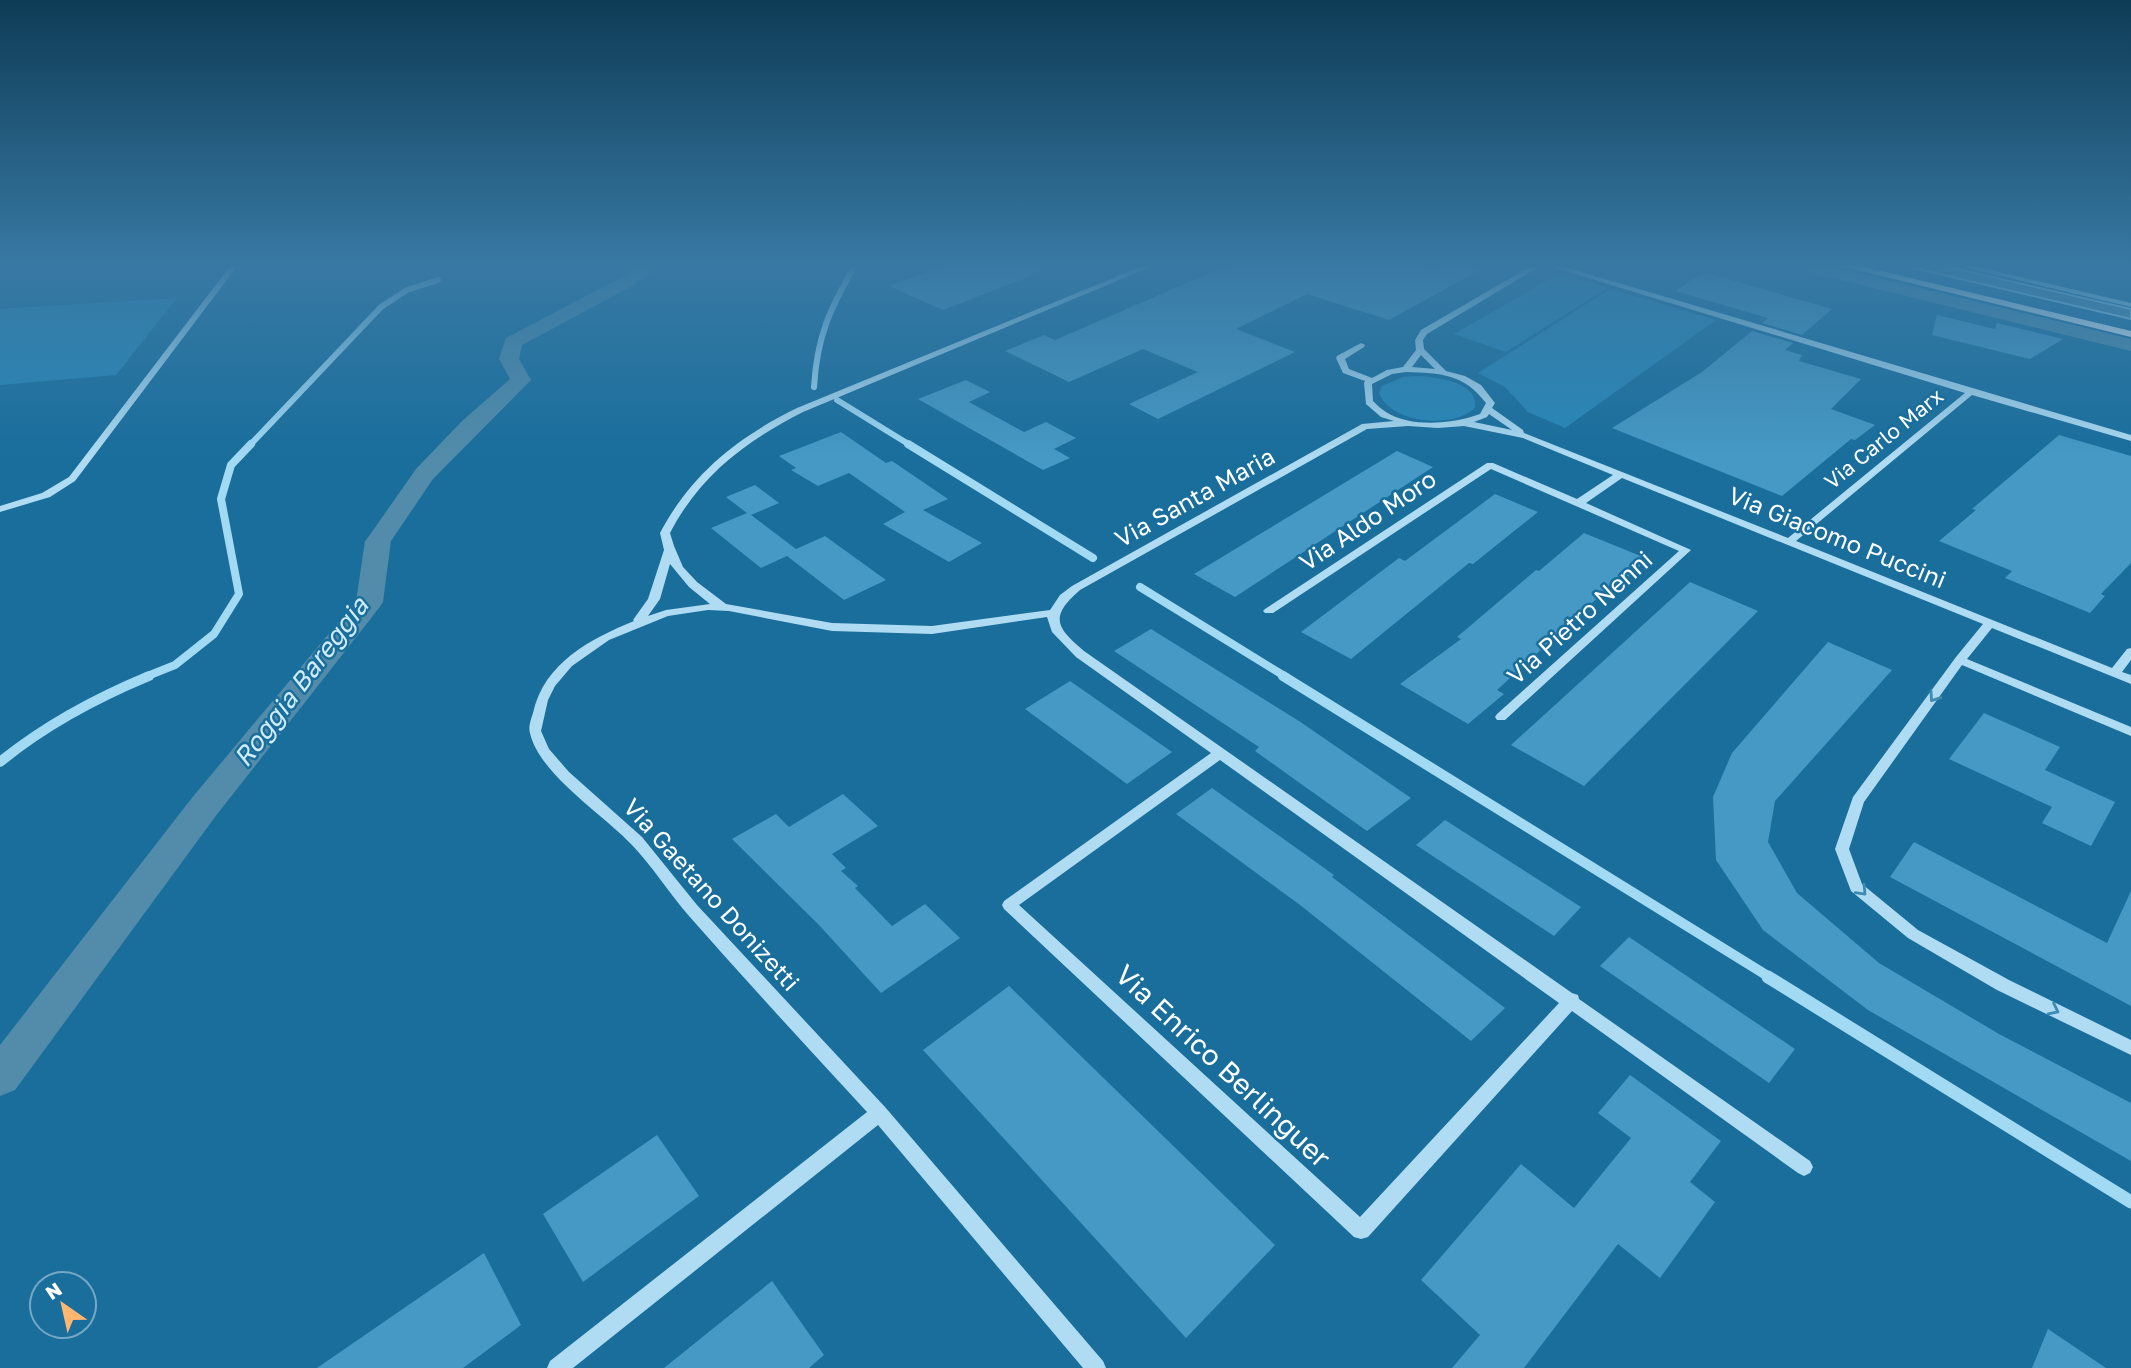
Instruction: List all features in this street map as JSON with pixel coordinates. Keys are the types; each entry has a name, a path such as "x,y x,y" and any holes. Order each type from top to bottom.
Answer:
{"main road":[{"path":"2109,329 2131,334"}],"street":[{"path":"0,509 46,495 72,478 186,329"},
{"path":"722,608 685,578 673,564 665,533 677,510 723,458 764,428 997,329"},
{"path":"1429,329 1419,340 1420,350 1443,372"},
{"path":"1765,329 1941,381 1970,393"},
{"path":"1361,345 1340,358 1346,371 1371,380"},
{"path":"1406,369 1420,350"},
{"path":"1408,423 1376,409 1367,400 1365,391 1371,380 1406,369 1443,372 1475,384 1490,402 1489,410 1481,418 1468,424"},
{"name":"Via Carlo Marx","path":"1790,541 1970,393 2131,438"},
{"name":"Via Santa Maria","path":"1052,613 1060,601 1076,588 1364,426 1376,409"},
{"name":"Via Giacomo Puccini","path":"1489,410 1527,436"},
{"name":"Via Giacomo Puccini","path":"1408,423 1440,426 1468,424 1527,436 2131,680"},
{"name":"Via Santa Maria","path":"1364,426 1408,423"},
{"path":"1490,465 1686,550"},
{"name":"Via Aldo Moro","path":"1269,611 1490,465"},
{"path":"1580,502 1621,474"},
{"name":"Via Pietro Nenni","path":"1501,717 1686,550"},
{"path":"637,623 654,599 669,551"},
{"name":"Via Gaetano Donizetti","path":"1052,613 932,630 832,627 722,608 666,613 637,623 586,649 568,663 550,684 542,700 534,730 543,751 564,775 637,841 692,909 878,1112 1096,1368"},
{"path":"1052,613 1052,624 1058,635 1080,654 1572,1000 1804,1167"},
{"path":"1990,623 1858,801 1842,849 1856,887 1913,934 2003,985 2131,1048"},
{"path":"2115,673 2131,652"},
{"path":"1960,660 2131,732"},
{"name":"Via Enrico Berlinguer","path":"1219,754 1009,905 1361,1230 1572,1000"},
{"path":"557,1368 878,1112"}],"shaded area":[{"path":"0,329 153,329 116,375 0,385"},
{"path":"1463,329 1543,329 1506,352 1454,334"},
{"path":"1547,329 1704,329 1565,428 1528,412 1505,387 1478,373"},
{"path":"1403,377 1445,380 1464,387 1474,399 1475,408 1452,419 1423,420 1396,411 1379,393 1382,386"}],"building":[{"path":"1081,329 1236,329 1295,352 1158,419 1129,404 1198,372 1143,349 1069,382 1005,351 1044,335 1055,340"},
{"path":"1781,329 1809,329 1802,335"},
{"path":"1934,329 2021,329 2063,339 2030,359 1932,335"},
{"path":"1752,331 1793,343 1785,350 1802,355 1799,361 1861,379 1831,409 1875,425 1855,440 1851,439 1782,496 1612,428 1702,372"},
{"path":"966,380 990,392 969,402 1024,432 1046,422 1076,438 1054,449 1070,458 1043,470 918,399"},
{"path":"841,432 886,463 892,461 948,499 923,510 982,543 949,562 883,524 905,512 849,473 818,486 791,470 796,468 779,456"},
{"path":"2059,435 2131,456 2131,563 2101,594 2105,596 2090,613 2005,578 2012,571 1939,541 1976,510 1972,509"},
{"path":"1397,451 1433,467 1235,597 1194,574"},
{"path":"755,485 779,503 751,515 796,549 825,536 886,580 844,600 787,556 761,568 711,528 747,513 726,497"},
{"path":"1495,494 1538,512 1473,564 1469,563 1351,659 1301,632 1399,558 1405,561"},
{"path":"1584,533 1648,559 1620,584 1615,582 1497,690 1504,694 1468,724 1400,684 1461,639 1457,637"},
{"path":"1690,582 1758,611 1584,786 1511,745"},
{"path":"1151,629 1299,721 1411,798 1367,831 1255,751 1259,747 1114,651"},
{"path":"1828,642 1892,670 1775,801 1768,842 1797,893 1879,963 1999,1034 2131,1103 2131,1161 1868,1010 1763,930 1716,860 1713,797 1732,753"},
{"path":"1070,681 1172,752 1127,784 1025,709"},
{"path":"1984,713 2060,747 2045,770 2115,802 2091,846 2042,823 2052,807 1949,759"},
{"path":"1212,788 1334,875 1332,877 1505,1008 1471,1041 1300,905 1176,814"},
{"path":"843,794 878,826 832,854 846,868 841,871 858,886 855,888 892,926 925,904 960,938 881,993 819,925 732,839 776,814 789,827"},
{"path":"1445,820 1581,907 1554,936 1416,845"},
{"path":"1914,842 2107,943 2131,891 2131,1006 1890,877"},
{"path":"1629,937 1795,1049 1769,1083 1600,966"},
{"path":"1009,986 1275,1245 1186,1338 923,1050"},
{"path":"1630,1075 1721,1141 1690,1182 1715,1202 1660,1278 1618,1244 1524,1368 1452,1368 1480,1335 1421,1280 1521,1164 1574,1208 1631,1138 1598,1113"},
{"path":"657,1135 699,1196 583,1282 543,1214"},
{"path":"484,1253 521,1325 463,1368 317,1368"},
{"path":"772,1281 824,1355 809,1368 664,1368"},
{"path":"2048,1329 2106,1368 2032,1368"}],"waterway":[{"path":"250,445 360,329"},
{"name":"Roggia Bareggia","path":"0,1077 203,808 369,602 378,541 424,474 470,426 521,380 509,359 513,342 538,329"},
{"path":"814,387 824,329"},
{"path":"2065,329 2131,345"},
{"path":"837,400 910,445"},
{"path":"145,677 175,665 214,634 239,594 221,499 231,465 251,444"},
{"path":"908,444 1093,558"},
{"path":"1140,587 1286,677"},
{"path":"0,762 34,736 71,714 149,676"},
{"path":"1283,676 1771,978"},
{"path":"1768,977 2131,1202"}]}
